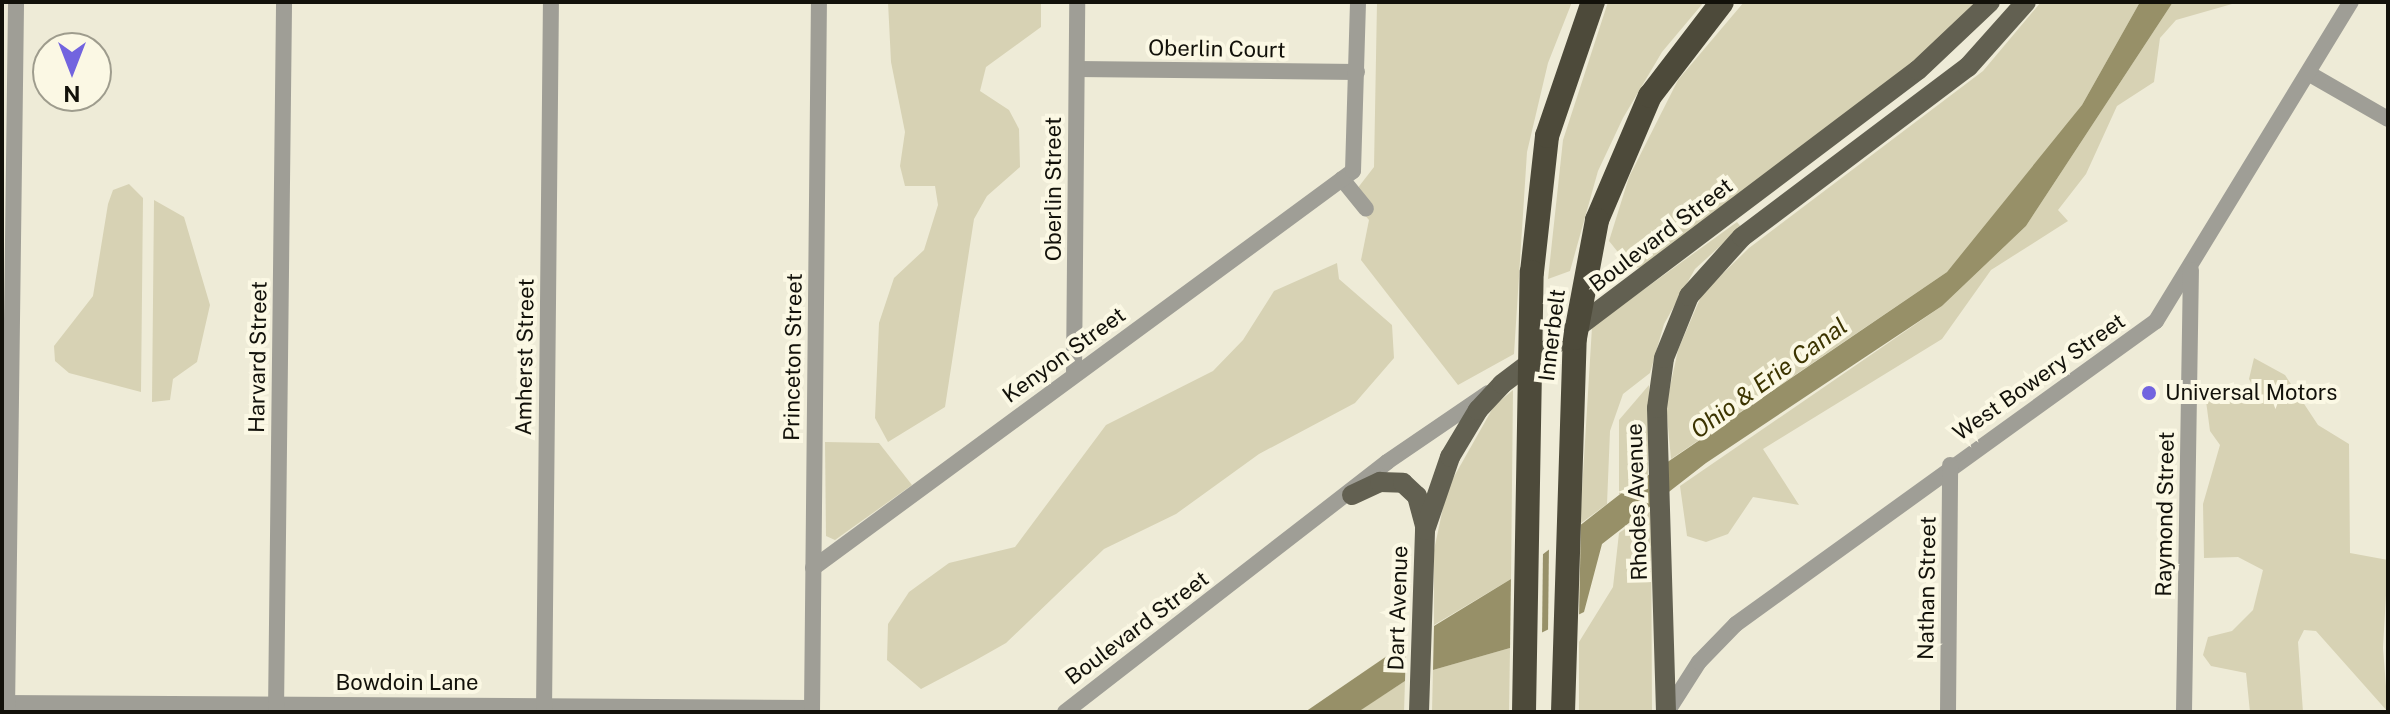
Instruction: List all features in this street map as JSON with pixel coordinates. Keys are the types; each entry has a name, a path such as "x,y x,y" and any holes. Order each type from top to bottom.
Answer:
{"highway":[{"name":"Innerbelt","path":"1524,712 1532,272 1547,136 1593,2"},
{"name":"Innerbelt","path":"1563,712 1575,338 1597,220 1650,96 1722,2"}],"main road":[{"name":"Boulevard Street","path":"1502,384 1918,70 1990,2"},
{"name":"Rhodes Avenue","path":"1666,712 1658,447 1664,358 1689,296 1742,237 1968,67 2026,2"},
{"name":"Dart Avenue","path":"1419,710 1425,530 1450,457 1502,384"},
{"name":"Boulevard Street","path":"1352,495 1380,482 1403,483 1417,496 1425,530"}],"street":[{"path":"5,706 16,2"},
{"name":"Harvard Street","path":"276,708 284,2"},
{"name":"Amherst Street","path":"544,709 551,2"},
{"name":"Princeton Street","path":"812,710 819,2"},
{"name":"Oberlin Street","path":"1074,375 1077,2"},
{"path":"1358,2 1357,162 1342,179 1366,209"},
{"name":"West Bowery Street","path":"1666,712 1699,662 1736,624 1950,465 2156,321 2191,269 2351,2"},
{"name":"Oberlin Court","path":"1077,69 1357,72"},
{"path":"2308,73 2388,119"},
{"name":"Kenyon Street","path":"813,568 1342,179"},
{"name":"Raymond Street","path":"2184,712 2191,269"},
{"name":"Boulevard Street","path":"1065,712 1352,495 1387,462 1502,384"},
{"name":"Nathan Street","path":"1948,712 1950,465"},
{"name":"Bowdoin Lane","path":"5,706 812,710"}],"shaded area":[{"path":"888,2 1041,2 1041,27 986,67 980,91 1009,110 1019,129 1020,167 987,196 974,219 945,407 888,442 875,418 879,323 894,278 924,250 938,205 935,186 905,186 900,166 905,132 891,62"},
{"path":"1377,2 1572,2 1548,63 1527,152 1514,354 1458,385 1361,260 1369,220 1350,198 1374,167"},
{"path":"1608,2 1704,2 1662,52 1623,118 1598,171 1570,271 1548,279 1563,140"},
{"path":"1744,2 1976,2 1927,54 1643,268 1630,267 1609,241 1629,177 1678,80"},
{"path":"2041,2 2140,2 2082,105 2015,195 1947,272 1671,459 1666,405 1678,350 1702,294 1749,248 1983,71"},
{"path":"2140,2 2173,2 2026,226 1942,306 1706,463 1602,544 1584,612 1510,648 1433,670 1434,626 1511,579 1619,495 1947,272 2082,105"},
{"path":"2173,2 2239,2 2176,20 2160,38 2154,82 2117,106 2086,174 2058,210 2068,221 1991,270 1942,339 1763,449 1799,505 1753,497 1728,534 1706,542 1687,536 1680,486 1942,306 2026,226"},
{"path":"129,184 143,198 141,392 69,373 55,361 54,346 93,296 108,204 113,190"},
{"path":"154,200 184,217 210,305 197,362 173,379 170,400 152,402"},
{"path":"1737,222 1741,227 1695,269 1664,324 1650,373 1623,394 1610,431 1607,504 1580,524 1592,327"},
{"path":"1337,263 1339,279 1392,325 1394,358 1355,403 1259,454 1176,514 1104,549 1006,643 976,660 921,689 887,660 888,624 909,592 949,563 1015,547 1106,425 1213,371 1243,340 1274,291"},
{"path":"2254,358 2285,375 2318,425 2349,444 2350,553 2388,560 2383,648 2388,712 2316,631 2304,630 2298,642 2303,712 2250,712 2246,673 2211,666 2203,655 2208,637 2232,631 2253,610 2263,570 2238,557 2204,558 2203,504 2220,445 2210,431 2206,401 2257,394 2249,379"},
{"path":"1649,385 1648,475 1619,495 1619,420"},
{"path":"1513,390 1511,579 1434,625 1434,550 1447,489 1494,406"},
{"path":"825,442 879,443 912,485 835,540 826,536"},
{"path":"1651,511 1652,712 1579,712 1579,642 1613,587 1619,533"},
{"path":"1406,643 1405,681 1358,712 1305,712"},
{"path":"1510,648 1509,712 1432,712 1433,670"},
{"path":"1405,681 1404,712 1358,712 1363,708"}],"pier":[{"path":"1581,519 1579,619 1548,634 1549,544"},
{"path":"1543,549 1542,637 1510,652 1511,574"}],"place":[{"name":"Universal Motors","path":"2149,393"}],"water label":[{"name":"Ohio & Erie Canal","path":"1769,378"}]}
